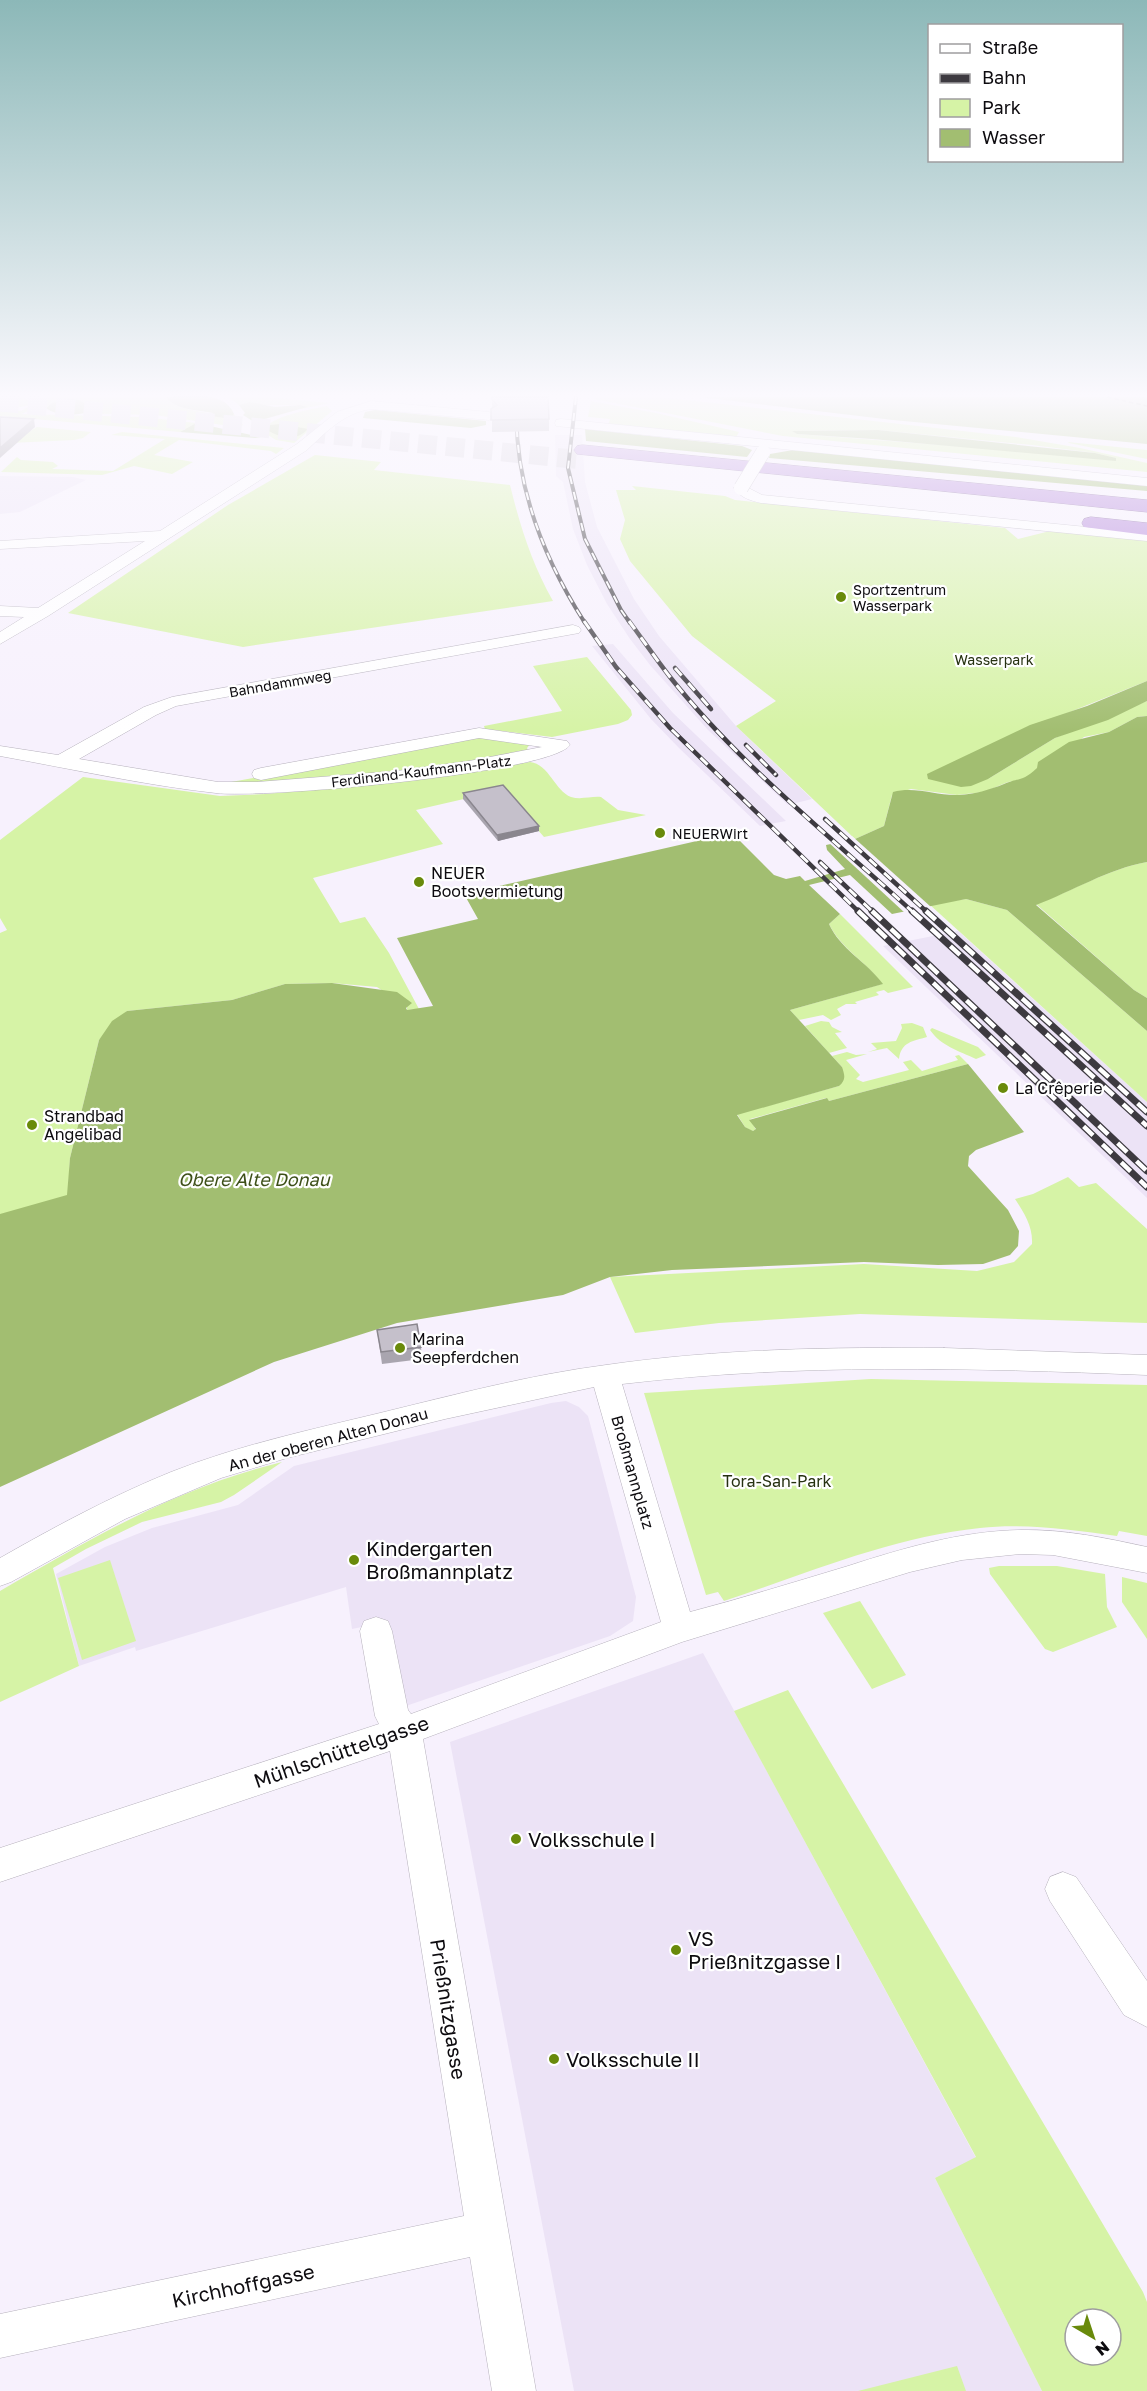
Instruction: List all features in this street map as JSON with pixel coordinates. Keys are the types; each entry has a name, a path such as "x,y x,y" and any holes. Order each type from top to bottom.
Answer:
{"highway":[{"path":"975,509 1147,529"},
{"path":"1063,509 1147,517"}],"street":[{"path":"0,639 205,509"},
{"path":"859,509 1147,537"},
{"path":"0,545 163,535"},
{"path":"0,611 42,613"},
{"name":"Bahndammweg","path":"62,761 150,711 172,702 573,630"},
{"name":"Ferdinand-Kaufmann-Platz","path":"62,761 218,788 257,788 397,777 519,758 551,751 561,745 479,733 205,784"},
{"path":"0,751 62,761"},
{"path":"605,1375 738,1363 888,1359 1005,1359 1147,1365"},
{"name":"An der oberen Alten Donau","path":"0,1573 122,1507 186,1479 231,1463 286,1447 511,1393 605,1375"},
{"name":"Broßmannplatz","path":"605,1375 679,1629"},
{"path":"679,1629 910,1559 962,1547 1053,1543 1147,1560"},
{"name":"Mühlschüttelgasse","path":"0,1865 404,1731 679,1629"},
{"name":"Prießnitzgasse","path":"376,1631 392,1716 404,1731 514,2391"},
{"path":"1063,1888 1138,2001 1147,2008"},
{"name":"Kirchhoffgasse","path":"0,2337 486,2233"}],"shaded area":[{"path":"0,509 27,509 20,512 0,514"},
{"path":"569,509 592,509 597,527 634,599 659,636 736,726 812,799 788,805 708,730 650,665 607,604 587,565 573,529"},
{"path":"613,644 673,713 786,821 760,826 679,748 651,719 592,646"},
{"path":"958,931 1147,1102 1147,1198 883,946"},
{"name":"Kindergarten Broßmannplatz","path":"566,1401 579,1407 588,1416 636,1597 633,1621 610,1636 403,1707 386,1622 352,1629 346,1587 136,1651 135,1647 79,1666 56,1574 105,1547 152,1528 238,1505 294,1466"},
{"name":"VS Prießnitzgasse I","path":"703,1653 976,2158 935,2178 1042,2391 574,2391 450,1742"}],"green space":[{"path":"223,509 516,509 527,544 553,601 243,647 68,613"},
{"name":"Wasserpark","path":"622,509 818,509 1005,528 1018,539 1058,529 1147,537 1147,681 1060,716 988,779 1055,738 1147,701 1147,716 1137,717 1109,732 1084,737 1025,780 1008,782 984,792 957,795 911,789 892,795 884,826 855,839 736,726 776,701 692,636 630,561 620,539 625,520"},
{"path":"587,657 631,710 632,715 628,720 552,737 485,729 484,726 562,711 533,666"},
{"path":"475,737 531,743 527,748 529,753 469,765 235,786 231,782"},
{"path":"530,762 542,767 565,794 571,797 601,797 618,810 646,815 544,837 503,790 416,810 443,844 313,878 340,923 365,917 389,953 419,1009 407,1010 407,1007 377,987 332,983 285,984 232,1000 127,1011 99,1040 70,1158 68,1195 0,1298 0,933 7,930 0,918 0,840 83,777 220,796 390,783"},
{"path":"1147,862 1147,998 1134,990 1036,904 1104,875"},
{"path":"966,899 1007,910 1147,1031 1147,1102 929,904"},
{"path":"840,914 913,987 888,993 884,990 876,992 879,995 855,1002 857,1004 846,1004 837,1009 841,1015 831,1020 823,1015 799,1020 790,1010 882,984 834,933 829,924"},
{"path":"821,1021 829,1022 832,1027 842,1032 835,1033 847,1048 829,1053 805,1026"},
{"path":"912,1023 923,1027 927,1037 905,1046 899,1059 887,1048 868,1052 877,1049 871,1043 896,1041 902,1028 901,1024"},
{"path":"932,1028 978,1047 986,1055 976,1059 951,1048 934,1036 930,1030"},
{"path":"847,1052 856,1055 867,1054 846,1060 860,1075 856,1079 863,1082 909,1070 903,1062 911,1060 922,1071 958,1060 955,1056 959,1055 968,1064 829,1101 826,1098 750,1119 756,1130 752,1131 745,1127 737,1114 839,1086 842,1067 832,1056"},
{"path":"1068,1177 1079,1187 1096,1183 1147,1229 1147,1323 860,1314 719,1323 635,1333 610,1277 864,1264 977,1271 1014,1262 1032,1244 1025,1215 1015,1199 1033,1194"},
{"name":"Tora-San-Park","path":"871,1379 1147,1385 1147,1536 1119,1531 1117,1536 1031,1527 980,1528 915,1539 850,1557 724,1601 718,1592 706,1595 644,1393"},
{"path":"282,1462 221,1502 142,1522 53,1568 79,1666 0,1702 0,1591 136,1516 206,1486"},
{"path":"110,1560 136,1641 82,1660 58,1578"},
{"path":"1057,1566 1105,1574 1107,1607 1117,1627 1053,1652 1045,1649 990,1574 989,1568"},
{"path":"1122,1577 1147,1583 1147,1639 1122,1602"},
{"path":"860,1601 906,1675 872,1689 823,1613"},
{"path":"788,1690 1143,2292 1147,2302 1147,2391 1042,2391 935,2178 976,2157 734,1711"},
{"path":"957,2366 966,2391 858,2391"}],"water":[{"path":"1147,681 1147,701 1108,720 1055,738 988,779 971,786 961,787 928,779 927,774 1030,725 1087,706"},
{"name":"Obere Alte Donau","path":"1147,716 1147,862 1104,875 1036,905 1134,990 1147,998 1147,1031 1007,910 966,899 892,914 850,875 809,885 840,914 829,924 834,933 883,984 790,1010 842,1067 844,1080 839,1086 737,1115 745,1127 753,1131 756,1129 749,1120 827,1098 829,1101 968,1064 1024,1132 976,1150 969,1156 968,1166 1008,1210 1019,1231 1018,1246 1010,1255 983,1264 864,1262 672,1270 610,1277 563,1295 397,1323 274,1362 0,1487 0,1214 67,1195 70,1158 99,1040 112,1021 127,1011 232,1000 285,984 332,983 397,992 412,1003 406,1008 407,1010 433,1006 397,938 478,919 464,894 732,833 774,875 786,879 800,876 805,881 845,869 827,850 826,845 855,839 884,826 893,792 910,790 959,795 987,790 1028,775 1037,768 1038,762 1069,742 1109,732 1137,717"}],"pier":[{"path":"852,836 931,907 905,913 827,841"}],"building":[{"path":"503,785 539,826 497,835 463,793"},
{"path":"417,1324 421,1347 381,1352 377,1330"}],"railway":[{"path":"531,509 556,571 585,623"},
{"path":"578,509 585,539 630,623"},
{"path":"584,621 616,667 670,728 860,913"},
{"path":"629,621 670,677 726,740 787,800 914,913"},
{"path":"675,668 711,709"},
{"path":"746,745 776,775"},
{"path":"825,819 928,913"},
{"path":"820,862 874,913"},
{"path":"858,911 1147,1187"},
{"path":"872,911 1147,1171"},
{"path":"912,911 1147,1126"},
{"path":"926,911 1147,1112"}],"place":[{"name":"Sportzentrum Wasserpark","path":"841,597"},
{"name":"NEUERWirt","path":"660,833"},
{"name":"NEUER Bootsvermietung","path":"419,882"},
{"name":"La Crêperie","path":"1003,1088"},
{"name":"Strandbad Angelibad","path":"32,1125"},
{"name":"Marina Seepferdchen","path":"400,1348"},
{"name":"Kindergarten Broßmannplatz","path":"354,1560"},
{"name":"Volksschule I","path":"516,1839"},
{"name":"VS Prießnitzgasse I","path":"676,1950"},
{"name":"Volksschule II","path":"554,2059"}]}
